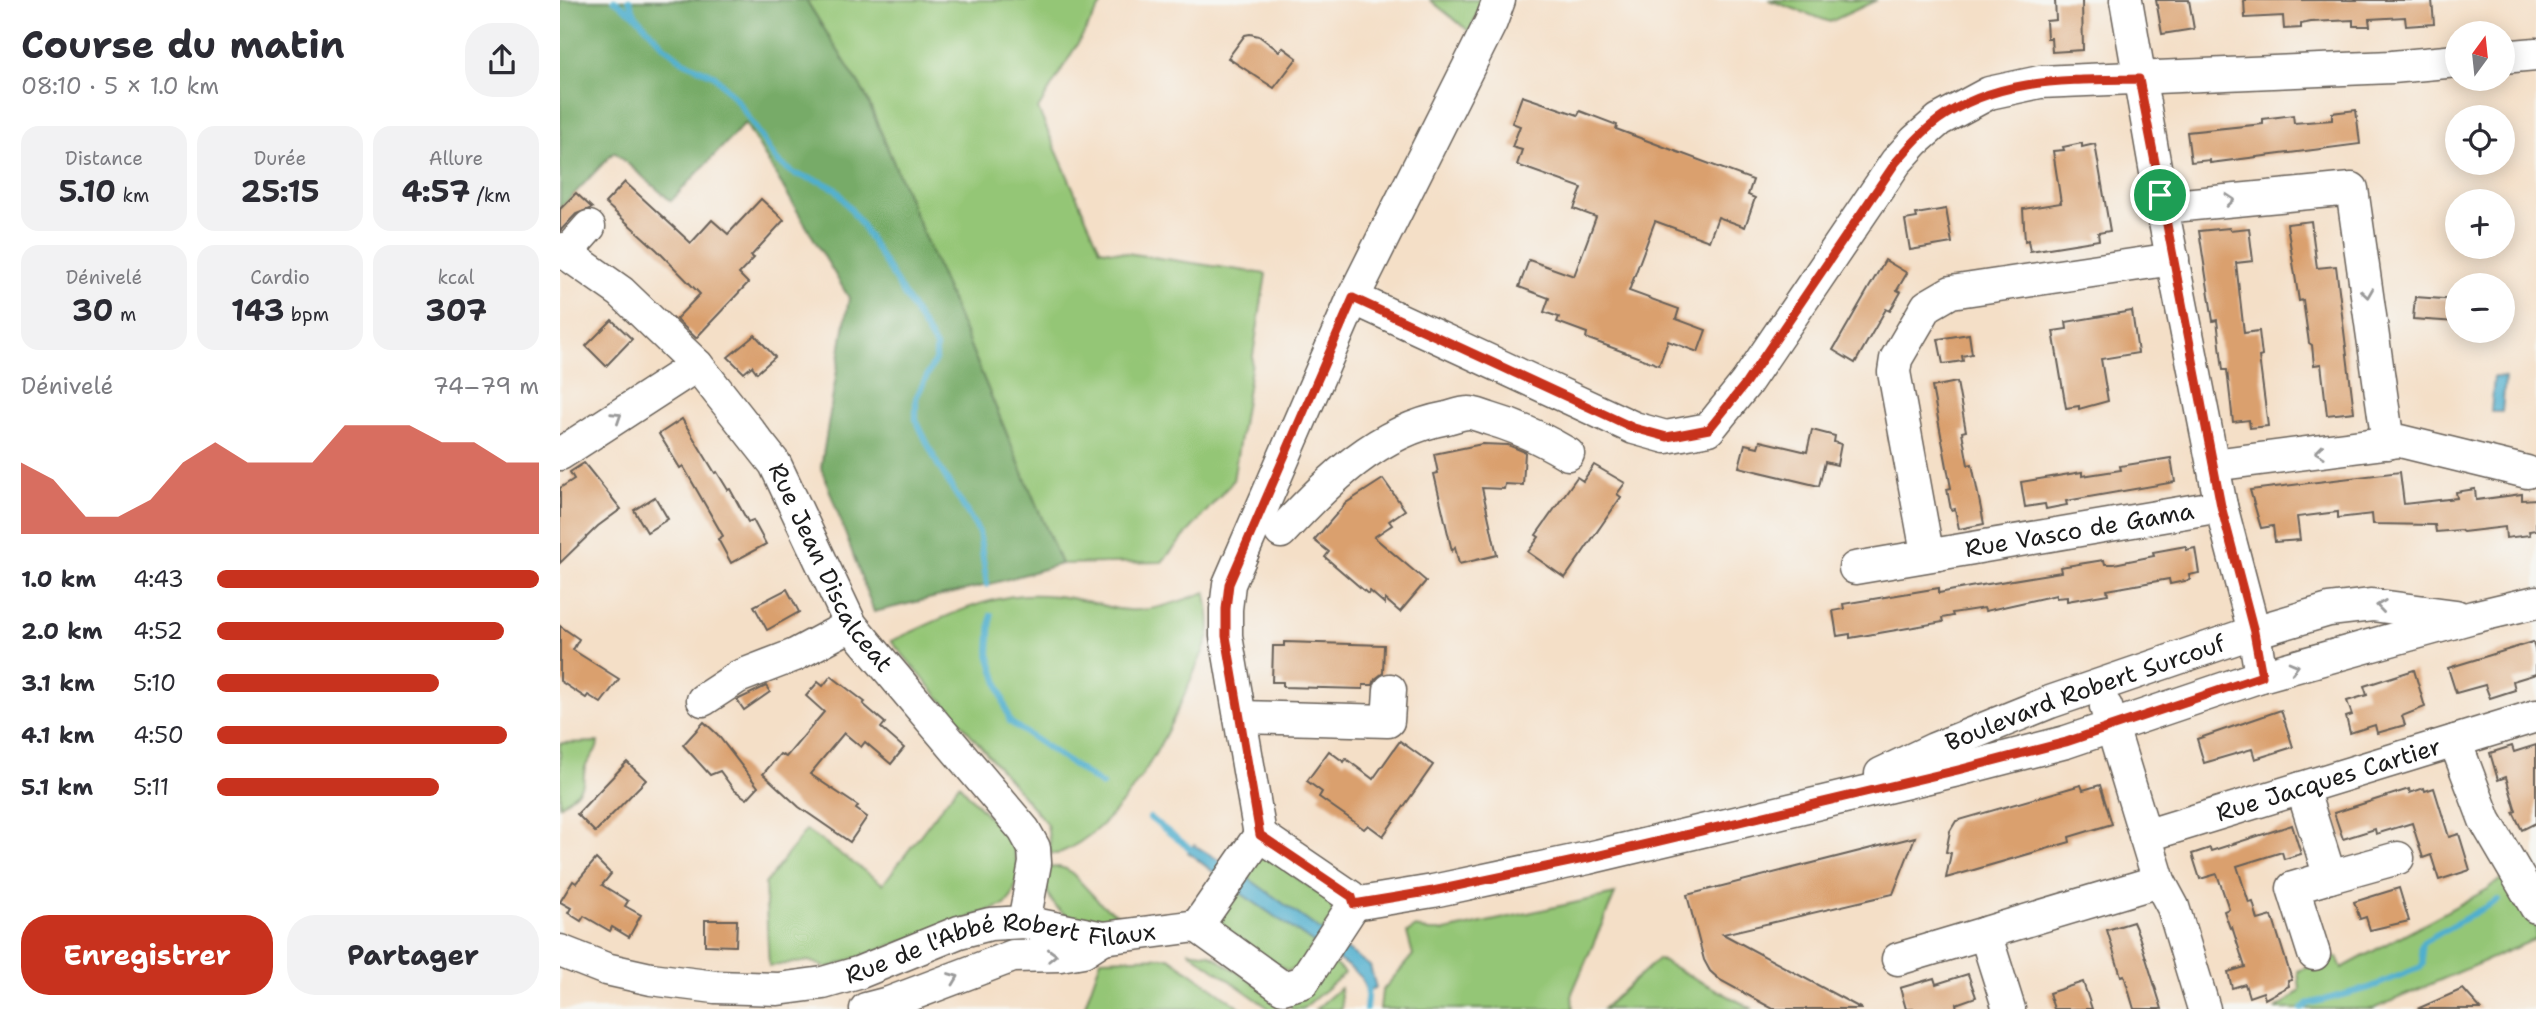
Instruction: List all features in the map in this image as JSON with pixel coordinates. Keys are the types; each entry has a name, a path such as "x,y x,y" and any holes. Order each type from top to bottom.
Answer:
{"street":[{"path":"1253,844 1352,897 1348,913 1303,982 1283,988 1205,915 1253,844 1240,717 1226,636 1229,584 1353,298 1491,22 1499,0"},
{"path":"2126,0 2162,206 2221,506 2254,632 2262,676"},
{"path":"2515,56 2536,54"},
{"path":"1353,298 1634,428 1667,437 1709,429 1746,383 1896,162 1939,120 1989,93 2040,82 2392,67 2445,62"},
{"path":"2162,206 2352,189 2388,443"},
{"path":"563,251 589,227"},
{"name":"Rue Jean Discalceat","path":"563,251 621,292 697,365 775,464 852,625 1024,830 1034,848 1035,863 1024,922"},
{"name":"Rue Vasco de Gama","path":"1938,554 1926,547 1894,372 1896,359 1927,306 1951,292 2173,259"},
{"path":"560,454 697,365"},
{"path":"1281,532 1318,492 1353,461 1390,437 1431,421 1470,413 1544,439 1568,454"},
{"path":"2213,465 2400,441 2527,472"},
{"path":"1278,469 1302,478 1318,492"},
{"name":"Rue Vasco de Gama","path":"1855,568 2221,506"},
{"name":"Boulevard Robert Surcouf","path":"1348,913 1970,767 2111,727 2262,676 2536,602"},
{"name":"Boulevard Robert Surcouf","path":"1829,799 1934,749 2050,702 2254,632 2329,610 2372,605 2473,617"},
{"path":"704,700 738,677 795,654 852,625"},
{"path":"2100,686 2159,881 2173,907 2204,1009"},
{"path":"1240,717 1388,721 1390,690"},
{"path":"2455,741 2536,716"},
{"name":"Rue Jacques Cartier","path":"2145,836 2455,741 2485,820 2536,907"},
{"path":"2302,788 2330,877"},
{"path":"2314,954 2293,888 2398,858"},
{"path":"1898,959 2159,881"},
{"name":"Rue de l'Abbé Robert Filaux","path":"560,951 606,969 651,979 789,999 823,983 858,973 960,932 980,927 1024,922 1103,939 1205,915"},
{"path":"1985,933 2009,1009"},
{"path":"866,1009 890,1003 1005,958 1083,951 1103,939"}],"green space":[{"path":"560,0 806,0 865,94 1061,564 874,612 821,467 849,298 745,123 671,201 614,152 560,209"},
{"path":"806,0 1104,0 1038,109 1100,249 1266,274 1233,481 1162,562 1061,564 865,94"},
{"path":"1430,0 1483,0 1470,32"},
{"path":"1769,0 1877,0 1830,22"},
{"path":"1206,592 1210,625 1208,640 1156,752 1123,802 1103,824 1081,841 1057,854 1051,854 1047,824 891,641 955,613 1006,597 1067,597 1118,609 1140,610 1185,600"},
{"path":"598,742 585,767 583,783 578,791 560,806 560,743"},
{"path":"959,784 1012,843 1017,865 1022,867 1012,896 1005,905 828,968 809,961 769,966 765,884 806,830 883,884"},
{"path":"1261,853 1339,907 1322,932 1245,876"},
{"path":"1059,867 1073,874 1101,904 1131,923 1084,921 1060,910 1051,900 1044,868"},
{"path":"2536,870 2536,939 2373,1009 2275,1009 2300,990 2298,971 2337,957 2342,968 2488,889 2501,879"},
{"path":"1236,890 1314,943 1298,968 1287,971 1220,925 1218,921"},
{"path":"1615,894 1572,993 1573,1009 1380,1009 1382,991 1413,955 1407,933 1416,927 1429,931 1445,931"},
{"path":"1188,951 1210,954 1281,1001 1285,1009 1270,1009"},
{"path":"1169,957 1242,1009 1084,1008 1101,959"},
{"path":"1658,959 1753,1009 1603,1009"},
{"path":"1332,962 1345,973 1302,1009 1292,1009 1287,1000"},
{"path":"1340,988 1342,1009 1316,1009"}],"water":[{"path":"2494,377 2505,378 2502,412 2491,412"},
{"path":"1194,845 1245,876 1370,966 1376,988 1366,990 1360,976 1349,967 1236,890 1188,852"}],"building":[{"path":"2055,0 2082,0 2083,50 2052,52 2051,38 2047,38 2046,21 2056,20"},
{"path":"2156,0 2189,0 2194,29 2162,34"},
{"path":"2244,0 2432,0 2434,24 2406,26 2405,17 2369,19 2370,26 2353,26 2353,20 2311,22 2301,24 2301,28 2284,29 2283,16 2245,18"},
{"path":"1245,35 1259,36 1279,51 1282,47 1297,58 1274,88 1228,58"},
{"path":"1522,96 1578,115 1580,111 1617,125 1616,129 1753,180 1748,195 1755,198 1745,227 1718,217 1709,241 1655,221 1629,291 1679,309 1676,319 1706,330 1698,352 1668,341 1659,365 1586,338 1587,333 1557,322 1559,317 1544,312 1549,298 1519,287 1529,260 1574,276 1596,217 1574,209 1582,188 1517,165 1522,150 1512,147 1520,126 1512,123"},
{"path":"2356,110 2360,144 2210,163 2210,160 2191,162 2187,132 2263,124 2263,119 2293,115 2294,123 2332,120 2332,113"},
{"path":"2082,143 2082,147 2095,144 2110,231 2098,233 2099,240 2030,251 2028,240 2025,241 2023,209 2061,203 2053,151"},
{"path":"625,182 691,243 712,220 728,234 761,199 784,220 751,256 754,258 739,274 748,283 696,338 676,319 700,294 605,203"},
{"path":"576,193 592,208 576,214 560,231 560,209"},
{"path":"1946,209 1952,243 1910,250 1905,220 1917,218 1916,214"},
{"path":"2311,221 2317,268 2336,266 2354,412 2327,415 2321,364 2314,365 2303,300 2299,301 2287,224"},
{"path":"2249,228 2253,261 2236,263 2244,333 2259,331 2262,356 2259,357 2268,426 2250,428 2249,420 2233,422 2227,370 2223,370 2217,320 2213,321 2199,231"},
{"path":"1885,260 1907,273 1897,290 1901,292 1890,311 1886,309 1855,363 1833,350"},
{"path":"2415,297 2445,299 2445,321 2413,319"},
{"path":"2132,311 2138,353 2101,359 2108,401 2079,409 2079,406 2066,408 2053,331 2067,329 2066,322"},
{"path":"612,320 632,339 606,366 586,346"},
{"path":"1969,334 1972,354 1962,356 1963,361 1943,364 1938,339"},
{"path":"755,335 775,357 757,373 752,366 744,373 728,357"},
{"path":"1957,382 1966,431 1962,432 1968,465 1972,464 1984,524 1959,529 1955,509 1951,510 1947,489 1951,488 1932,387"},
{"path":"682,419 715,473 717,472 728,490 730,489 748,522 753,520 766,544 731,563 718,539 723,536 683,466 680,468 659,434"},
{"path":"1812,430 1835,436 1834,442 1841,444 1837,465 1825,462 1819,486 1739,467 1745,444 1758,447 1760,441 1807,452"},
{"path":"1482,444 1508,445 1525,452 1523,485 1505,484 1504,489 1482,488 1497,555 1459,564 1455,547 1452,551 1434,474 1438,473 1434,454"},
{"path":"2171,458 2175,482 2066,501 2067,505 2046,509 2045,504 2025,507 2021,482 2082,472 2082,476 2121,470 2120,466"},
{"path":"584,463 621,509 598,526 560,563 560,488 574,479 570,472"},
{"path":"1594,465 1625,483 1617,494 1621,497 1565,578 1528,552 1539,537 1536,535 1577,477 1583,481"},
{"path":"2400,472 2404,504 2457,498 2456,492 2475,489 2476,500 2522,494 2522,500 2536,499 2536,530 2529,531 2530,535 2506,538 2505,527 2436,532 2435,525 2373,524 2372,514 2338,518 2338,512 2297,517 2300,540 2275,542 2273,526 2261,528 2250,490"},
{"path":"1383,479 1405,510 1389,521 1392,525 1374,537 1426,581 1400,612 1385,599 1385,604 1370,591 1368,594 1325,557 1329,552 1314,540 1346,503"},
{"path":"655,497 668,519 647,532 634,510"},
{"path":"2186,546 2186,550 2195,548 2199,573 2189,575 2190,580 2170,584 2169,579 2107,590 2108,594 2067,601 2067,597 2056,598 2056,595 1985,611 1984,608 1952,613 1953,616 1942,618 1943,622 1850,638 1850,634 1837,636 1833,611 1844,609 1843,604 1939,588 1939,593 2061,572 2060,567 2104,560 2105,564 2114,564 2154,556 2153,552"},
{"path":"787,589 799,612 767,630 754,606"},
{"path":"560,626 579,639 573,650 619,679 601,703 588,695 586,698 560,681"},
{"path":"1284,642 1384,645 1383,673 1375,679 1373,685 1363,685 1363,689 1283,687 1283,682 1272,682 1273,646 1284,646"},
{"path":"2533,642 2536,674 2513,681 2515,690 2490,698 2485,685 2456,693 2448,668"},
{"path":"2414,670 2425,707 2402,716 2405,725 2377,733 2375,725 2350,733 2346,717 2352,715 2347,701 2367,695 2364,686"},
{"path":"831,676 865,702 863,704 885,723 881,728 904,748 891,764 865,742 861,747 844,733 810,774 858,806 856,809 867,817 850,842 799,807 763,774 780,754 786,757 824,712 806,696 818,682 823,686"},
{"path":"766,686 770,692 744,710 737,700"},
{"path":"2281,710 2293,747 2255,759 2252,749 2204,763 2197,739"},
{"path":"704,722 717,734 758,787 747,799 734,790 720,771 710,775 683,745"},
{"path":"1400,741 1433,765 1383,836 1368,825 1364,829 1319,797 1322,792 1307,781 1329,751 1344,762 1346,759 1373,779"},
{"path":"2536,745 2536,823 2522,830 2513,812 2516,811 2506,777 2498,780 2490,753 2512,746 2514,752"},
{"path":"627,762 646,780 595,832 577,814"},
{"path":"2081,785 2083,790 2100,785 2112,824 2069,837 2070,842 1946,878 1951,853 1946,852 1950,831 1956,821"},
{"path":"2424,788 2425,791 2434,788 2449,837 2459,834 2470,870 2439,880 2431,855 2423,858 2412,823 2376,834 2375,829 2343,839 2334,813 2409,789 2410,793"},
{"path":"2292,825 2301,854 2284,859 2282,852 2237,866 2249,903 2253,902 2258,920 2272,916 2292,980 2288,981 2289,986 2265,999 2263,992 2249,997 2245,984 2232,988 2228,972 2245,967 2224,911 2229,909 2217,874 2200,879 2192,854 2210,848 2211,851"},
{"path":"1915,837 1893,894 1723,934 1862,1009 1773,1009 1720,980 1710,971 1704,960 1687,895"},
{"path":"596,859 611,874 602,885 628,901 625,906 641,915 629,937 612,927 610,931 584,916 581,921 568,913 571,908 560,902 573,881 576,883"},
{"path":"2399,888 2409,921 2370,930 2366,917 2360,919 2354,902"},
{"path":"705,920 737,920 736,946 705,945"},
{"path":"2133,922 2162,1009 2134,1009 2124,975 2121,976 2107,930"},
{"path":"1968,974 1976,997 1956,1004 1957,1009 1906,1009 1900,988 1934,978 1936,984"},
{"path":"2083,982 2092,1009 2054,1009 2049,993"},
{"path":"2463,989 2481,1009 2417,1009"}],"waterway":[{"path":"614,0 635,15"},
{"path":"629,0 636,16 664,46 683,61 715,76 739,103 777,161 795,174 836,189 859,221 936,347 936,358 916,398 916,420 938,465 979,532 987,585"},
{"path":"991,615 989,654 1010,722 1102,785"},
{"path":"1150,818 1196,853"},
{"path":"2302,1009 2308,1004 2369,988 2421,967 2423,942 2498,900"},
{"path":"1366,981 1366,1009"}],"route":[{"path":"2139,79 2160,195 2221,506 2254,632 2262,676 2066,742 1958,770 1588,858 1433,891 1354,904 1352,897 1260,835 1226,636 1229,584 1353,298 1634,428 1667,437 1709,429 1746,383 1896,162 1939,120 1989,93 2040,82 2139,79"}]}
